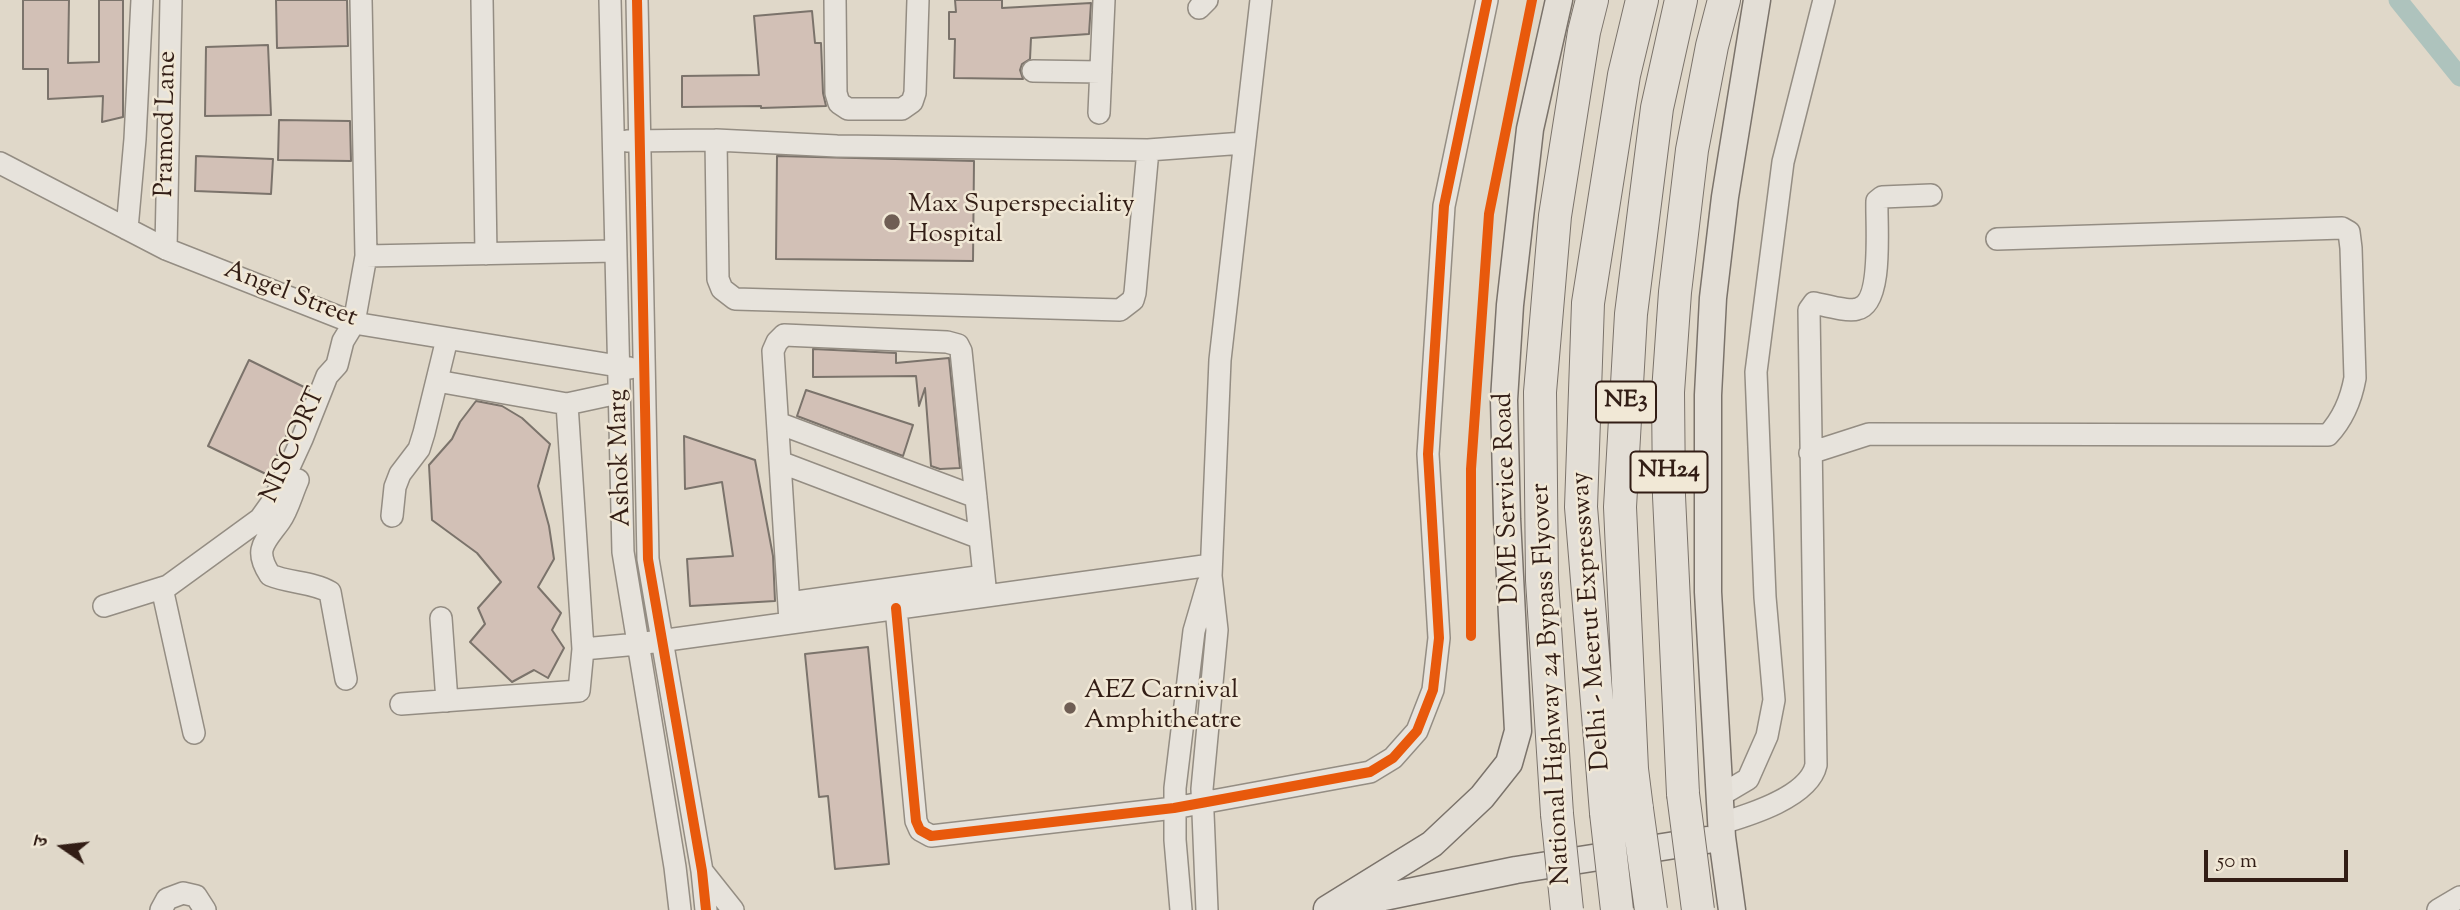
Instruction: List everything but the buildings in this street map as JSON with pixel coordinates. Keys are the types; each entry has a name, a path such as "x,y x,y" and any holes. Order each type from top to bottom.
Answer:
{"highway":[{"name":"National Highway 24 Bypass Flyover","path":"1567,910 1557,814 1542,580 1541,392 1555,216 1584,32 1592,0"},
{"name":"Delhi - Meerut Expressway","path":"1617,910 1606,813 1581,507 1588,303 1625,75 1642,0"},
{"name":"Delhi - Meerut Expressway","path":"1651,910 1632,769 1620,507 1631,314 1657,108 1681,0"},
{"path":"1700,105 1724,0"},
{"path":"1700,105 1731,29 1746,0"},
{"name":"NH24","path":"1698,910 1683,794 1669,496 1668,392 1675,292 1700,105"}],"main road":[{"name":"DME Service Road","path":"1323,909 1432,844 1482,797 1509,763 1518,730 1504,400 1510,305 1530,129 1559,0"},
{"path":"1685,910 1731,907 1722,830 1707,592 1708,395 1713,298 1725,197 1757,0"},
{"path":"1323,909 1722,830"}],"street":[{"path":"127,229 135,139 142,0"},
{"name":"Pramod Lane","path":"166,249 171,0"},
{"name":"NISCORT","path":"104,606 168,586 260,519 275,498 327,376 337,365 343,341 354,323 366,256 361,0"},
{"path":"482,0 486,254"},
{"name":"Ashok Marg","path":"610,0 622,552 680,910"},
{"name":"Ashok Marg","path":"637,0 642,370 648,559 702,871 706,910"},
{"path":"835,0 836,93 839,103 848,109 902,109 912,102 915,93 918,0"},
{"path":"1099,113 1104,0"},
{"path":"1207,910 1202,789 1217,630 1211,571 1220,360 1261,0"},
{"path":"896,608 916,821 924,834 931,836 1174,808 1370,772 1393,758 1417,731 1433,690 1439,638 1428,454 1444,206 1487,0"},
{"path":"1721,794 1748,779 1767,736 1774,700 1765,597 1756,372 1783,163 1824,0"},
{"path":"1033,71 1101,72"},
{"path":"613,141 716,140 837,146 1148,150 1244,143"},
{"path":"716,140 719,279 722,289 735,299 1120,310 1133,300 1135,293 1148,150"},
{"name":"Angel Street","path":"0,163 166,249 354,323 642,370"},
{"path":"1722,830 1780,801 1809,781 1816,765 1809,310 1814,303 1857,310 1869,303 1875,286 1877,201 1882,197 1931,195"},
{"path":"1810,453 1869,434 2328,435 2338,423 2352,395 2355,378 2351,248 2349,232 2342,228 1997,239"},
{"path":"366,256 615,251"},
{"path":"790,613 773,351 784,335 958,345 961,351 985,586"},
{"path":"392,516 395,487 400,474 419,449 447,339"},
{"path":"337,365 340,376 326,420 280,520 263,544 261,558 270,575 330,592 346,679"},
{"path":"437,382 566,404 618,393"},
{"path":"401,704 579,691 583,649 566,404"},
{"path":"778,424 976,497"},
{"path":"780,462 980,538"},
{"path":"583,649 638,644 790,613 985,586 1211,571"},
{"path":"1181,910 1174,808 1194,631 1211,571"},
{"path":"852,604 896,608 985,586"},
{"path":"162,588 194,733"},
{"path":"441,618 447,701"},
{"path":"667,910 675,867"},
{"path":"702,871 733,910"},
{"path":"161,910 167,898 183,893 196,896 205,910"},
{"path":"2438,910 2460,897"}],"waterway":[{"path":"2398,0 2460,77"}],"cycle path":[{"path":"637,0 648,559 702,871 706,910"},
{"path":"896,608 916,821 920,830 931,836 1174,808 1370,772 1393,758 1417,731 1433,690 1439,638 1428,454 1444,206 1487,0"},
{"path":"1471,636 1471,469 1489,214 1532,0"}],"place":[{"name":"Max Superspeciality Hospital","path":"892,222"},
{"name":"AEZ Carnival Amphitheatre","path":"1070,708"}]}
